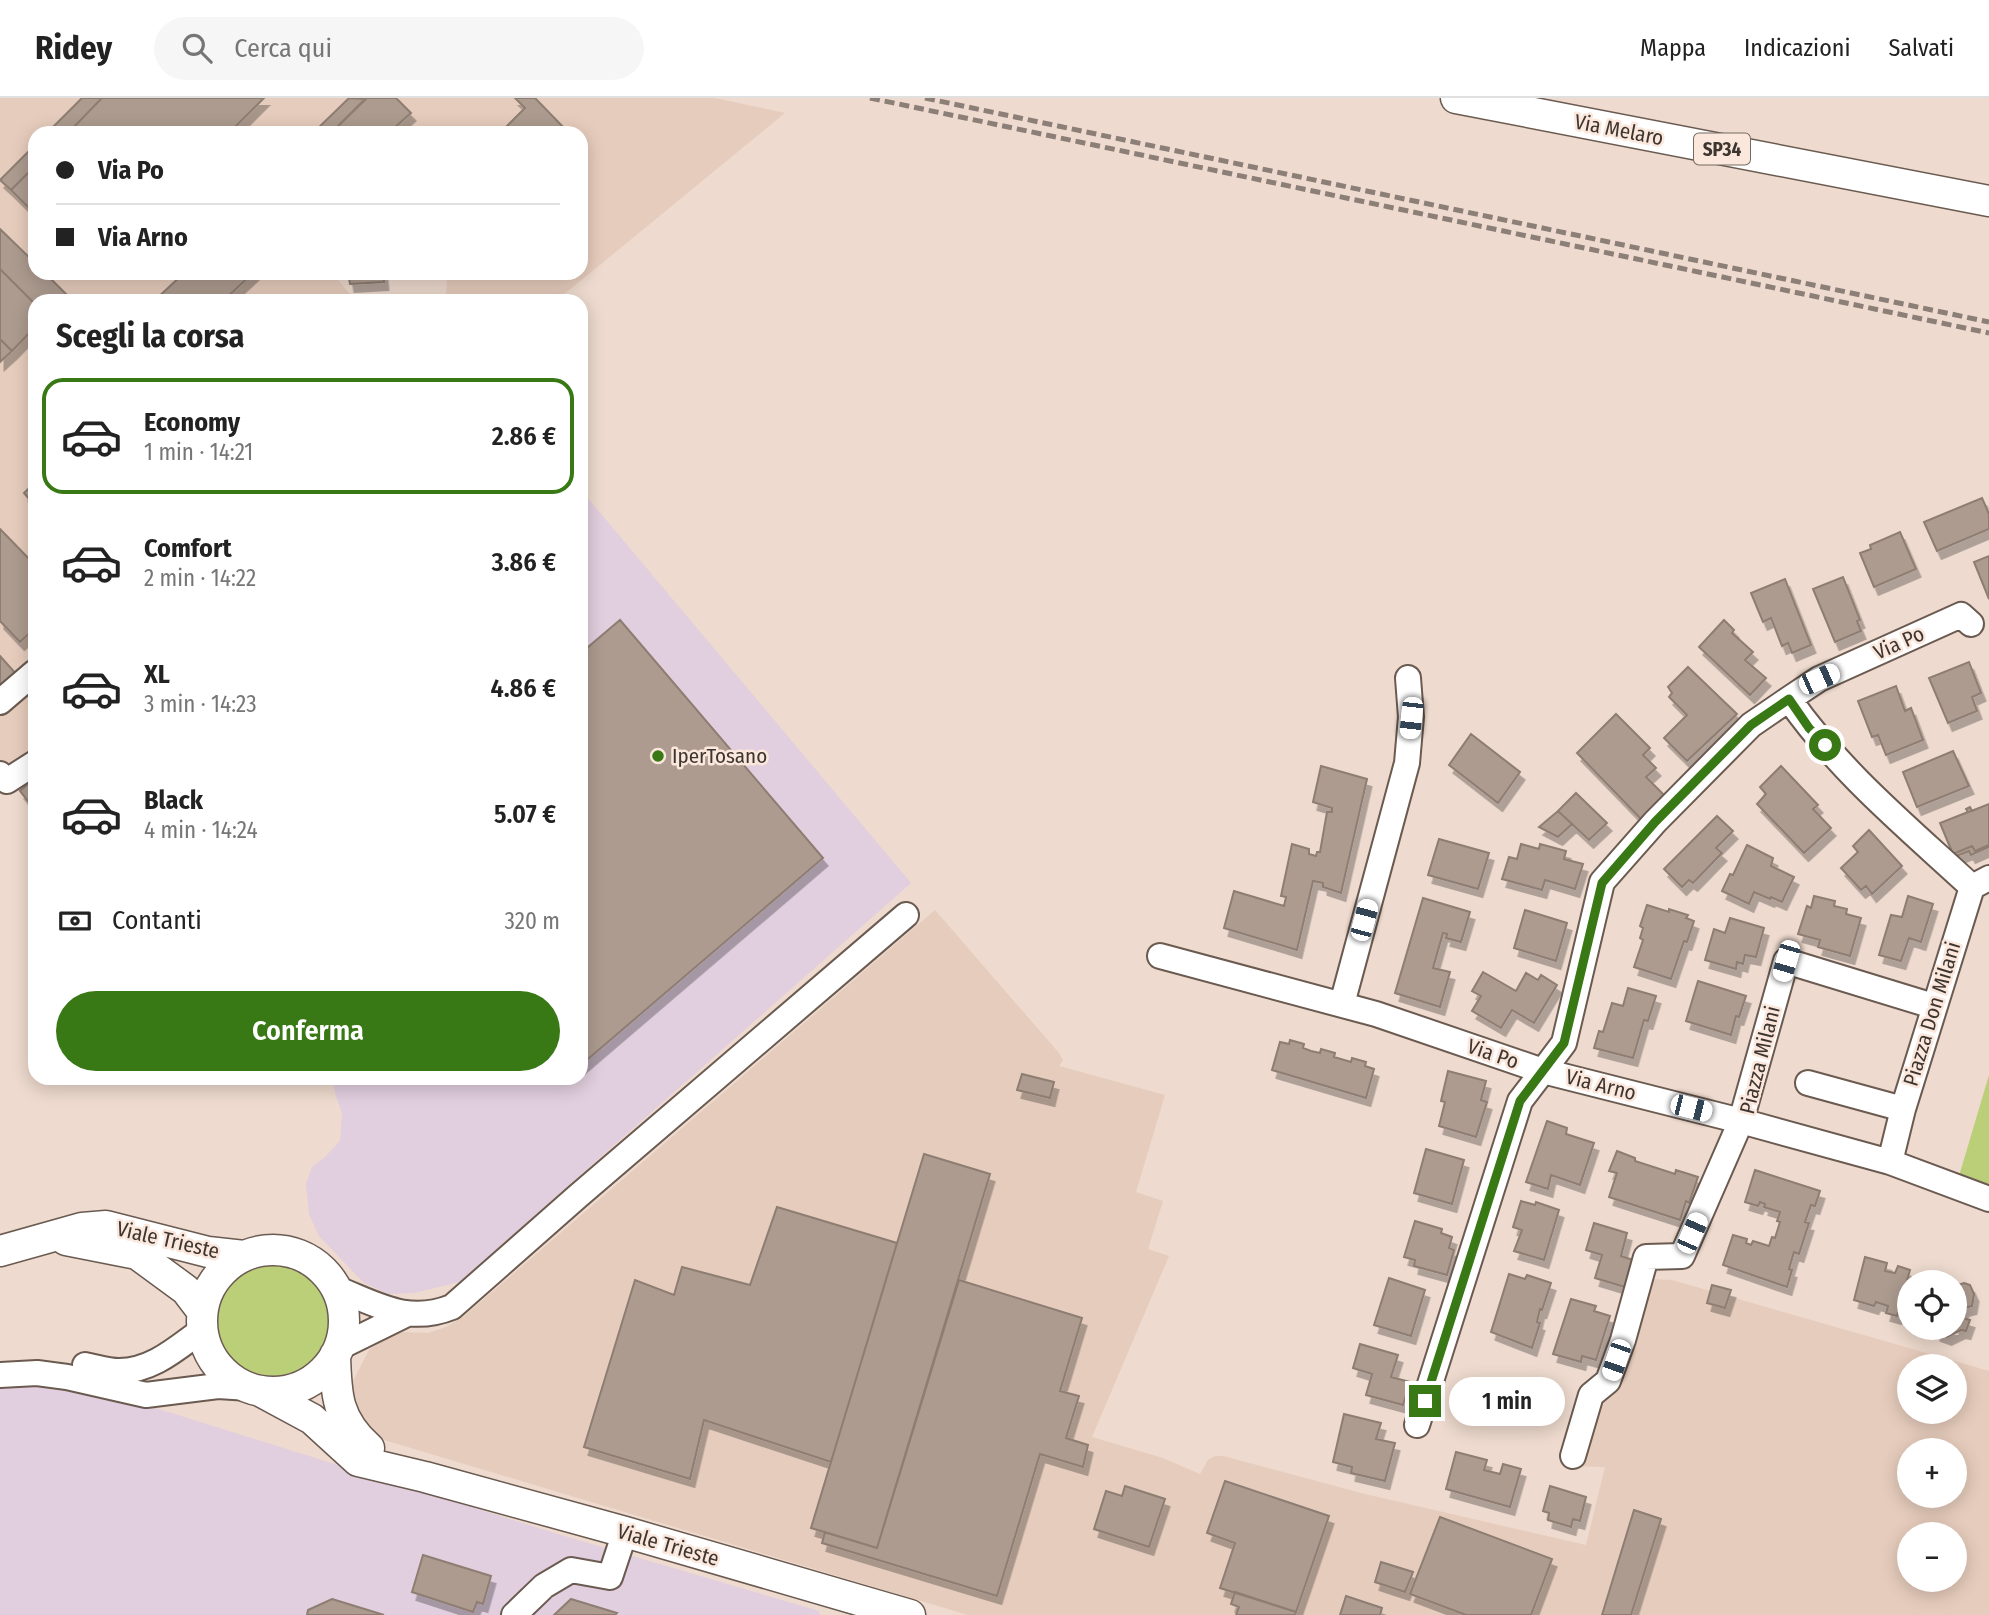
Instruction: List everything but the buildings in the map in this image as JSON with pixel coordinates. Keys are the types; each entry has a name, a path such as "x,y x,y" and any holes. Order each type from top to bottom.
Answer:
{"main road":[{"name":"Via Melaro","path":"1456,98 1989,201"},
{"name":"Viale Trieste","path":"0,1251 82,1228 106,1226 208,1252 244,1256 276,1250 298,1255 320,1268 335,1288 343,1316 337,1352 336,1392 345,1421 356,1437 371,1450 425,1477"},
{"name":"Viale Trieste","path":"52,1238 137,1254 186,1290 202,1320 213,1359 235,1381 312,1419 358,1461 625,1532 910,1615"},
{"name":"Viale Trieste","path":"202,1320 206,1297 221,1273 244,1256"},
{"path":"254,1389 278,1392 311,1381 325,1369 337,1352"}],"street":[{"name":"Via Po","path":"1160,956 1342,1004 1543,1070 1564,1043 1602,883 1655,822 1751,725 1819,679 1961,615 1971,624"},
{"path":"0,702 28,678"},
{"path":"1342,1004 1407,762 1411,718 1408,678"},
{"path":"1789,699 1809,728 1856,780 1980,882"},
{"path":"0,774 7,781 28,768"},
{"name":"Piazza Don Milani","path":"1890,1162 1902,1109 1933,1006 1980,882"},
{"path":"335,1288 405,1315 426,1315 452,1307 906,915"},
{"name":"Piazza Milani","path":"1933,1006 1786,961 1741,1121 1890,1162 1989,1199"},
{"name":"Via Arno","path":"1417,1425 1520,1101 1543,1070 1741,1121"},
{"path":"1808,1083 1902,1109"},
{"path":"1573,1456 1591,1395 1608,1381 1646,1257 1682,1256 1741,1121"},
{"path":"337,1352 405,1315"},
{"path":"0,1366 15,1360 36,1358 57,1359 118,1371 129,1369 159,1361 202,1320"},
{"path":"0,1375 37,1373 67,1377 146,1395 218,1386 254,1389"},
{"path":"514,1615 544,1586 571,1570 610,1577 625,1532"}],"shaded area":[{"path":"0,98 715,98 785,113 588,275 588,126 28,126 28,280 338,280 350,294 28,294 28,803 0,767"},
{"path":"447,280 582,280 565,294 446,294"},
{"path":"588,498 911,883 459,1282 414,1293 389,1294 364,1283 319,1236 309,1214 306,1184 312,1167 340,1141 342,1113 334,1085 588,1085"},
{"path":"935,910 1059,1053 1063,1060 1059,1066 1165,1095 1136,1192 1163,1201 1148,1249 1169,1256 1092,1437 1163,1458 1200,1474 1208,1460 1223,1456 1365,1494 1586,1545 1605,1467 1564,1466 1582,1396 1591,1376 1613,1382 1644,1279 1672,1280 1930,1354 1897,1354 1897,1424 1967,1424 1967,1365 1989,1371 1989,1615 968,1615 371,1436 352,1406 351,1385 369,1350 388,1337 404,1332 428,1333 463,1317"},
{"path":"34,1377 108,1393 561,1535 819,1611 820,1615 0,1615 0,1387"}],"green space":[{"path":"1989,1075 1989,1184 1959,1176"},
{"path":"273,1266 294,1270 312,1282 324,1300 328,1321 324,1342 312,1360 294,1372 273,1376 252,1372 234,1360 222,1342 218,1321 222,1300 234,1282 252,1270"}],"railway":[{"path":"870,98 1989,333"},
{"path":"925,98 1989,322"}],"place":[{"name":"IperTosano","path":"658,756"}],"route":[{"path":"1425,1401 1520,1101 1564,1043 1602,883 1655,822 1751,725 1789,699 1809,728 1825,745"}]}
